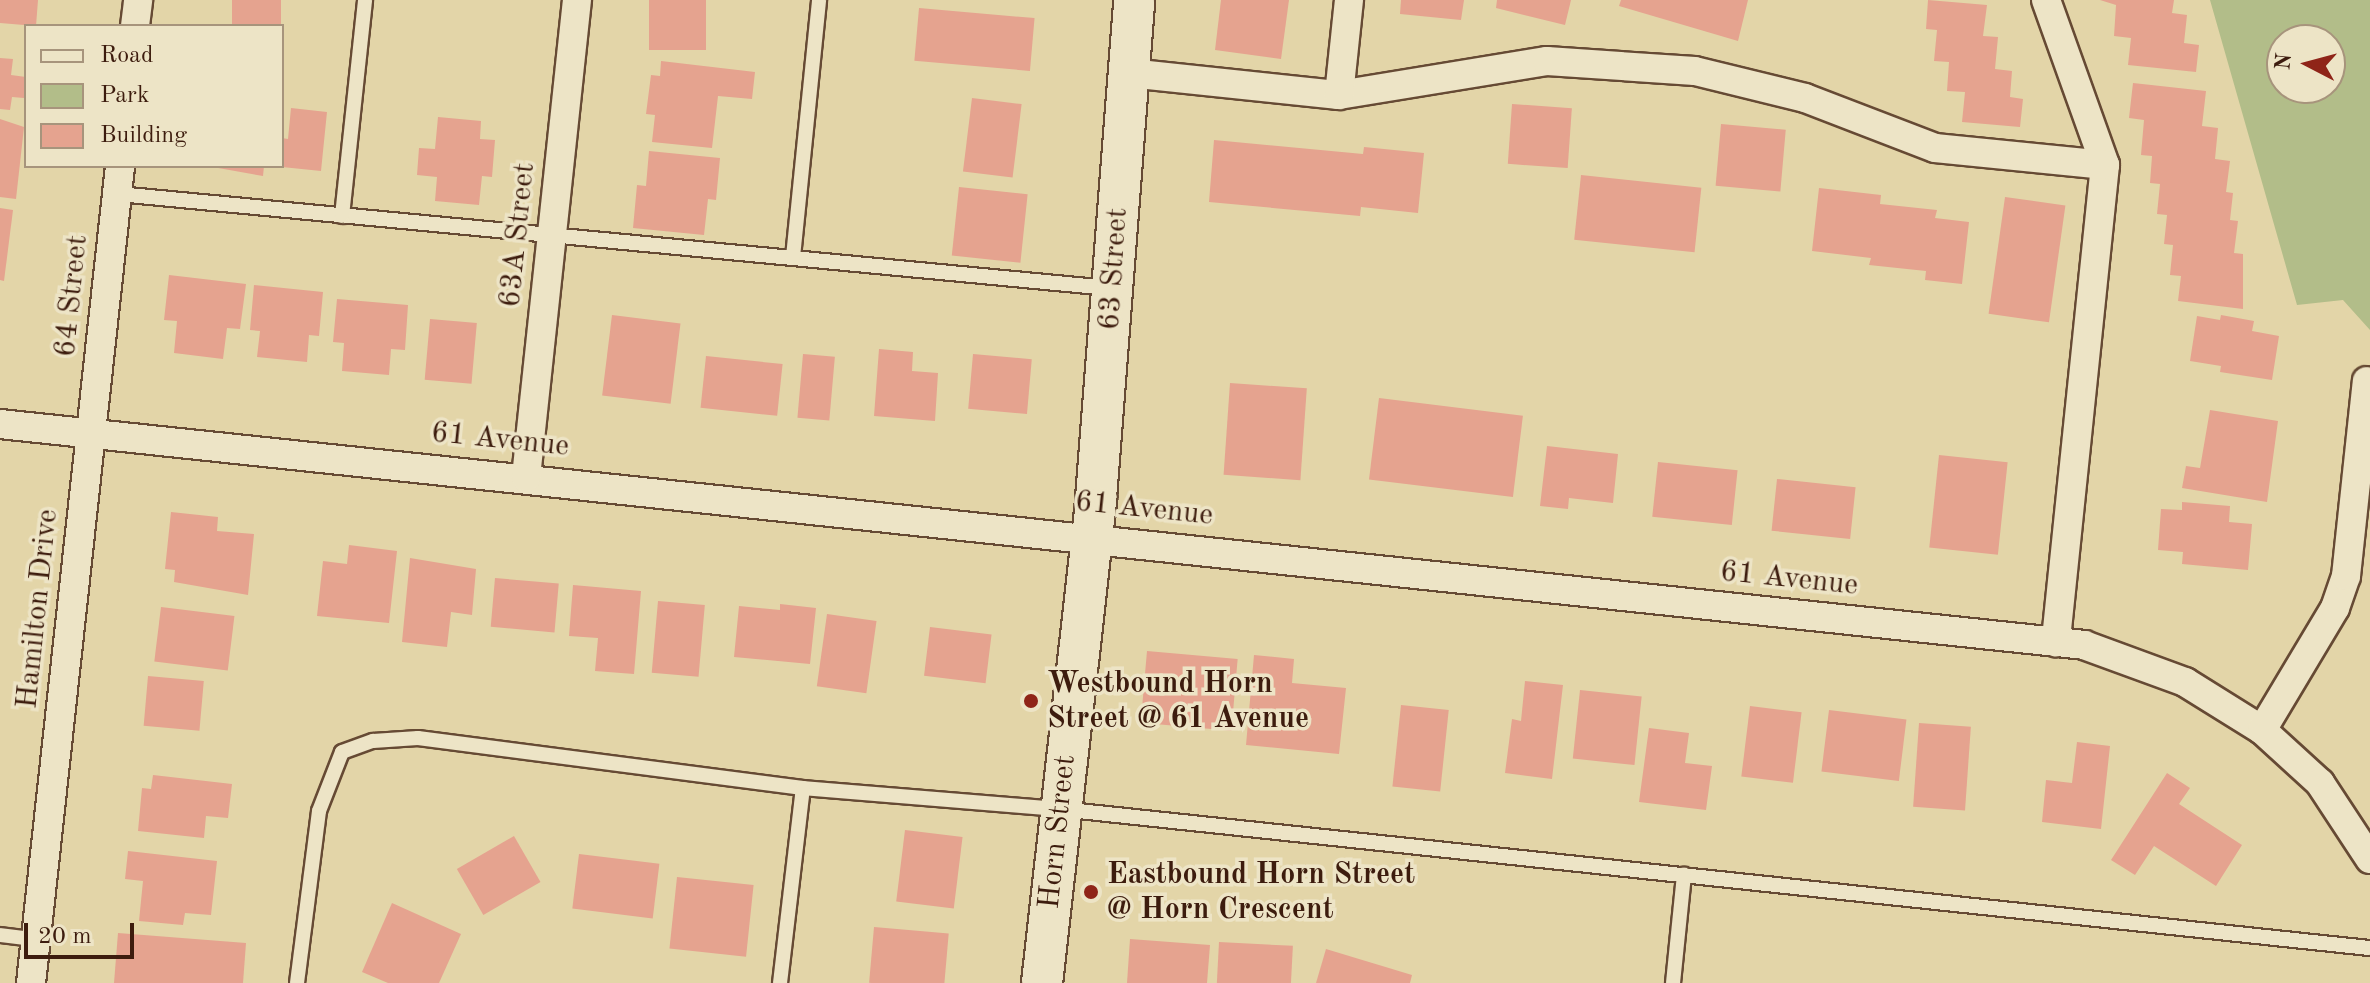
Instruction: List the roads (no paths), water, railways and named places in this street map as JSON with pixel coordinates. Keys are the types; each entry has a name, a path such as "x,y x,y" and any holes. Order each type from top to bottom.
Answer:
{"street":[{"path":"135,24 138,0"},
{"name":"63A Street","path":"526,477 577,0"},
{"name":"63 Street","path":"1090,538 1113,289 1134,0"},
{"path":"1339,95 1349,0"},
{"path":"2046,0 2105,165 2056,642"},
{"path":"1129,73 1339,95 1547,61 1684,70 1805,98 1935,148 2105,165"},
{"name":"64 Street","path":"92,433 119,180"},
{"path":"2262,730 2335,608 2346,576 2367,381"},
{"name":"61 Avenue","path":"0,424 526,477 2056,642 2146,664 2223,703 2262,730 2320,783 2370,859"},
{"name":"Hamilton Drive","path":"31,983 92,433"},
{"name":"Horn Street","path":"1042,983 1090,538"}],"lane":[{"path":"342,216 365,0"},
{"path":"793,257 819,0"},
{"path":"119,180 342,216 551,239 793,257 1113,289"},
{"path":"297,983 319,811 342,752 373,741 418,738 803,788 1060,809 2370,948"},
{"path":"780,983 803,788"},
{"path":"1673,983 1684,875"},
{"path":"0,935 35,939"}],"place":[{"name":"Westbound Horn Street @ 61 Avenue","path":"1031,701"},
{"name":"Eastbound Horn Street @ Horn Crescent","path":"1091,892"}]}
